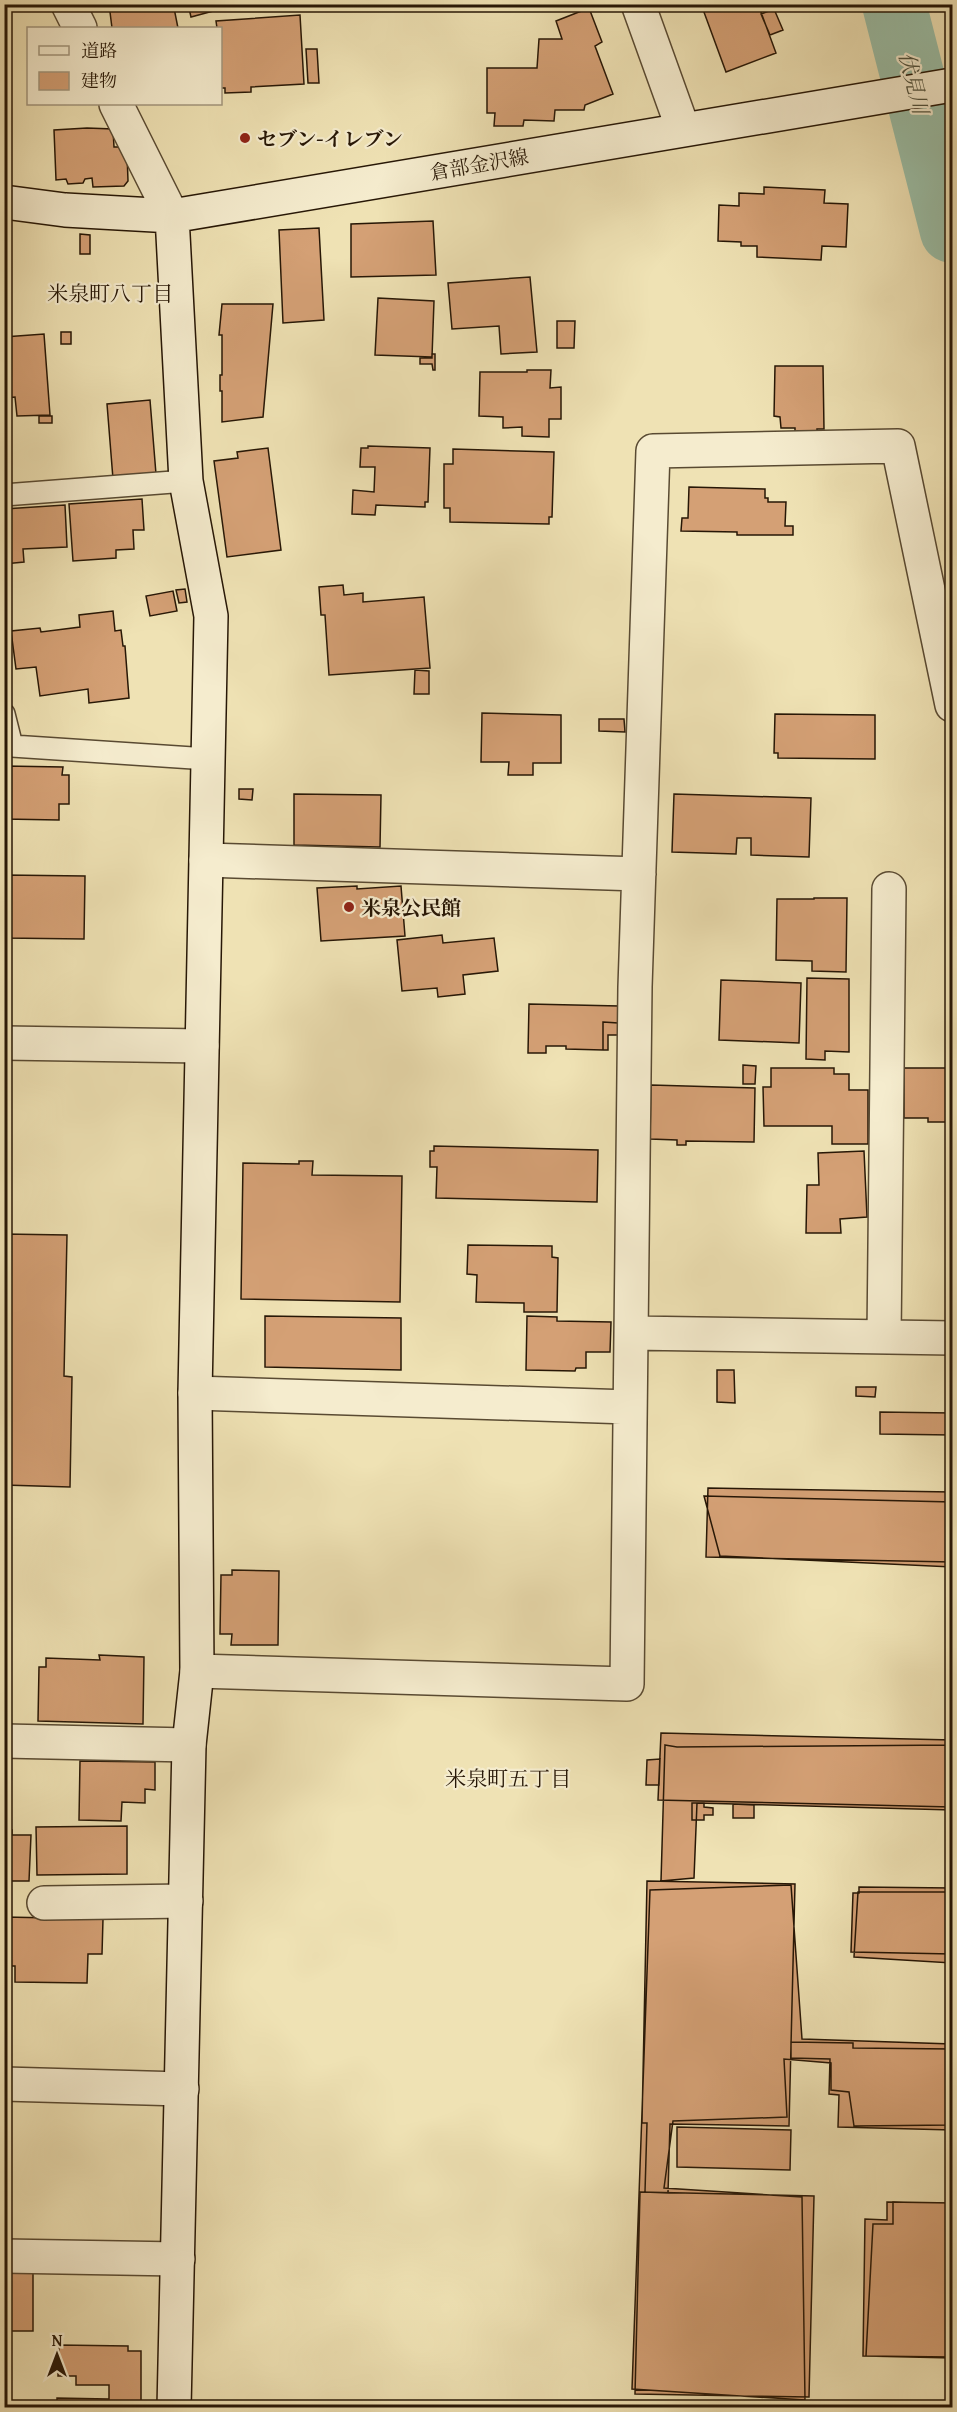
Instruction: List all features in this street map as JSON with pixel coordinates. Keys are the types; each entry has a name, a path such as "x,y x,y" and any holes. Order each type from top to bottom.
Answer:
{"street":[{"path":"68,4 80,27"},
{"path":"638,4 683,129"},
{"name":"倉部金沢線","path":"4,202 65,210 172,216 952,85"},
{"path":"116,105 172,216 186,481 211,616 195,1393 197,1671 189,1745 174,2408"},
{"path":"197,1671 627,1684 635,987 653,451 898,446 952,705"},
{"path":"206,860 639,874"},
{"path":"884,1337 889,889"},
{"path":"4,1043 202,1046"},
{"path":"632,1333 952,1338"},
{"path":"195,1393 629,1407"},
{"path":"4,1741 189,1745"},
{"path":"44,1903 186,1901"},
{"path":"4,2084 182,2089"},
{"path":"4,2256 178,2259"}],"lane":[{"path":"4,495 186,481"},
{"path":"4,714 12,746 208,759"}],"building":[{"path":"109,4 178,4 178,8 174,8 178,27 112,27"},
{"path":"188,4 239,4 191,17"},
{"path":"701,4 758,4 776,53 726,72"},
{"path":"589,8 602,42 595,46 613,94 585,105 584,110 555,110 554,121 524,120 523,126 494,126 495,113 487,113 487,68 537,68 539,39 562,39 556,21"},
{"path":"774,9 783,30 770,35 761,14"},
{"path":"300,15 304,84 251,87 251,92 225,93 225,88 222,88 222,27 217,27 216,21"},
{"path":"306,49 317,49 319,83 308,83"},
{"path":"113,129 114,147 124,147 127,153 128,181 124,186 93,187 92,178 85,179 83,183 68,184 66,179 56,180 54,130"},
{"path":"764,187 825,190 824,203 848,204 846,247 822,246 821,260 757,257 757,246 741,246 741,242 718,241 719,205 739,206 739,193 764,194"},
{"path":"433,221 436,275 351,277 351,224"},
{"path":"319,228 324,320 283,323 279,230"},
{"path":"80,234 90,235 90,254 80,254"},
{"path":"530,277 537,352 501,354 499,326 452,329 448,283"},
{"path":"378,298 434,301 432,357 375,355"},
{"path":"222,304 273,304 263,417 222,422 220,375 222,375 222,335 219,335"},
{"path":"557,321 575,321 574,348 557,348"},
{"path":"61,332 71,332 71,344 61,344"},
{"path":"44,334 50,415 17,416 15,397 4,398 4,337"},
{"path":"432,354 435,354 435,370 432,364 420,364 420,358 432,358"},
{"path":"775,366 823,366 824,429 817,429 817,435 795,435 795,428 781,428 780,417 774,416"},
{"path":"527,370 551,370 550,388 561,387 561,419 549,419 549,437 522,436 522,427 503,428 503,417 479,416 480,372 527,372"},
{"path":"150,400 156,474 113,479 107,404"},
{"path":"39,416 52,416 52,423 39,423"},
{"path":"368,446 430,448 428,502 425,502 425,507 376,505 375,515 352,514 353,490 374,492 375,467 360,467 361,448 368,448"},
{"path":"268,448 281,550 227,557 214,461 238,458 237,452"},
{"path":"453,449 554,452 552,517 549,517 549,524 450,522 450,508 444,508 444,464 453,464"},
{"path":"689,487 765,489 765,498 768,498 768,502 786,502 785,526 793,526 793,535 737,535 737,532 681,531 682,518 688,518"},
{"path":"142,499 144,530 133,530 134,549 116,550 116,558 73,561 69,504"},
{"path":"65,505 67,547 23,549 24,562 4,564 4,509"},
{"path":"343,585 344,595 363,593 363,602 424,597 430,668 329,675 325,615 321,615 319,587"},
{"path":"185,589 187,602 179,603 176,590"},
{"path":"173,591 177,611 150,616 146,596"},
{"path":"113,611 115,631 121,630 123,646 125,646 129,698 89,703 88,689 40,696 36,667 16,669 11,631 40,628 41,632 80,627 79,615"},
{"path":"415,670 429,671 429,694 414,694"},
{"path":"482,713 561,715 561,763 533,763 533,775 508,775 509,762 481,762"},
{"path":"775,714 875,715 875,759 778,758 778,753 774,753"},
{"path":"599,719 624,719 625,732 599,731"},
{"path":"4,766 63,767 62,775 69,775 69,804 59,804 59,820 4,819"},
{"path":"4,766 63,767 62,775 69,775 69,804 59,804 59,820 4,819"},
{"path":"239,789 253,789 252,800 239,799"},
{"path":"294,794 381,795 380,847 294,845"},
{"path":"674,794 811,798 809,857 751,855 751,838 737,838 736,854 672,852"},
{"path":"4,875 85,876 84,939 4,938"},
{"path":"357,886 357,889 401,886 405,936 321,941 317,888"},
{"path":"847,898 846,972 812,971 812,961 776,960 777,899"},
{"path":"442,935 443,943 494,938 498,971 463,975 465,994 438,997 437,988 402,991 397,940"},
{"path":"807,978 849,979 849,1052 825,1051 825,1060 806,1059"},
{"path":"721,980 801,983 799,1043 719,1040"},
{"path":"529,1004 619,1006 618,1023 603,1022 603,1050 546,1046 546,1053 528,1053"},
{"path":"603,1022 618,1023 618,1035 608,1035 608,1050 603,1050"},
{"path":"743,1065 756,1066 755,1084 743,1084"},
{"path":"771,1068 834,1068 834,1074 849,1074 849,1090 868,1090 868,1144 832,1144 832,1126 764,1126 763,1087 771,1087"},
{"path":"771,1068 834,1068 834,1074 849,1074 849,1090 868,1090 868,1144 832,1144 832,1126 764,1126 763,1087 771,1087"},
{"path":"904,1068 952,1068 952,1122 928,1122 928,1118 904,1118"},
{"path":"651,1085 755,1088 754,1142 686,1141 686,1145 677,1145 677,1140 650,1139"},
{"path":"434,1146 598,1150 597,1202 436,1198 437,1167 430,1167 430,1151 434,1151"},
{"path":"864,1151 867,1217 840,1219 841,1233 806,1233 807,1185 819,1185 818,1153"},
{"path":"299,1161 313,1161 312,1175 402,1176 400,1302 241,1299 243,1163 299,1164"},
{"path":"4,1234 67,1235 64,1376 72,1377 70,1487 4,1485"},
{"path":"468,1245 552,1246 552,1257 558,1258 557,1312 524,1312 524,1303 476,1302 477,1275 467,1274"},
{"path":"265,1316 401,1318 401,1370 265,1367"},
{"path":"527,1316 557,1317 557,1321 611,1322 610,1352 586,1352 586,1368 576,1368 575,1371 526,1370"},
{"path":"717,1370 734,1370 735,1403 717,1402"},
{"path":"856,1387 876,1387 875,1397 856,1396"},
{"path":"880,1412 952,1413 952,1435 880,1434"},
{"path":"708,1488 952,1492 952,1562 706,1557"},
{"path":"704,1496 952,1502 952,1567 720,1556"},
{"path":"232,1570 279,1571 278,1645 231,1645 232,1634 220,1634 221,1575 232,1575"},
{"path":"99,1655 144,1657 143,1724 38,1721 39,1667 46,1667 46,1658 100,1660"},
{"path":"661,1733 952,1740 952,1807 658,1800"},
{"path":"665,1745 677,1747 952,1745 952,1810 697,1803 694,1878 661,1881"},
{"path":"660,1759 659,1785 646,1785 647,1760"},
{"path":"80,1761 155,1762 155,1790 145,1789 145,1803 122,1802 121,1821 79,1820"},
{"path":"692,1803 704,1803 704,1807 713,1808 713,1815 704,1815 704,1820 692,1820"},
{"path":"733,1804 754,1805 754,1818 733,1818"},
{"path":"127,1826 127,1874 37,1875 36,1827"},
{"path":"4,1829 12,1830 12,1835 31,1835 29,1881 4,1881"},
{"path":"647,1881 795,1884 789,2126 670,2124 668,2193 645,2192 647,2123 642,2123"},
{"path":"791,1885 802,2039 952,2044 952,2125 854,2126 849,2092 831,2090 831,2063 784,2059 787,2117 673,2121 664,2188 802,2197 805,2400 632,2389 650,1890"},
{"path":"859,1887 952,1888 952,1954 851,1952 853,1893 859,1893"},
{"path":"858,1892 952,1892 952,1963 854,1957"},
{"path":"4,1917 103,1919 102,1954 88,1954 87,1983 15,1982 15,1966 4,1966"},
{"path":"791,2042 853,2043 853,2048 952,2049 952,2130 838,2127 839,2095 829,2094 830,2059 791,2058"},
{"path":"677,2127 791,2130 790,2170 677,2167"},
{"path":"640,2192 814,2196 809,2397 635,2394"},
{"path":"887,2202 952,2203 952,2357 863,2356 865,2219 887,2220"},
{"path":"893,2202 952,2203 952,2358 866,2356 873,2224 893,2224"},
{"path":"4,2273 33,2273 33,2331 4,2331"},
{"path":"59,2345 128,2346 128,2351 141,2351 141,2408 57,2408 57,2398 109,2399 109,2385 76,2385 76,2376 58,2376"}],"waterway":[{"name":"伏見川","path":"894,4 952,231"}],"place":[{"name":"セブン-イレブン","path":"245,138"},
{"name":"米泉公民館","path":"349,907"}],"district":[{"name":"米泉町八丁目","path":"110,293"},
{"name":"米泉町五丁目","path":"508,1778"}]}
